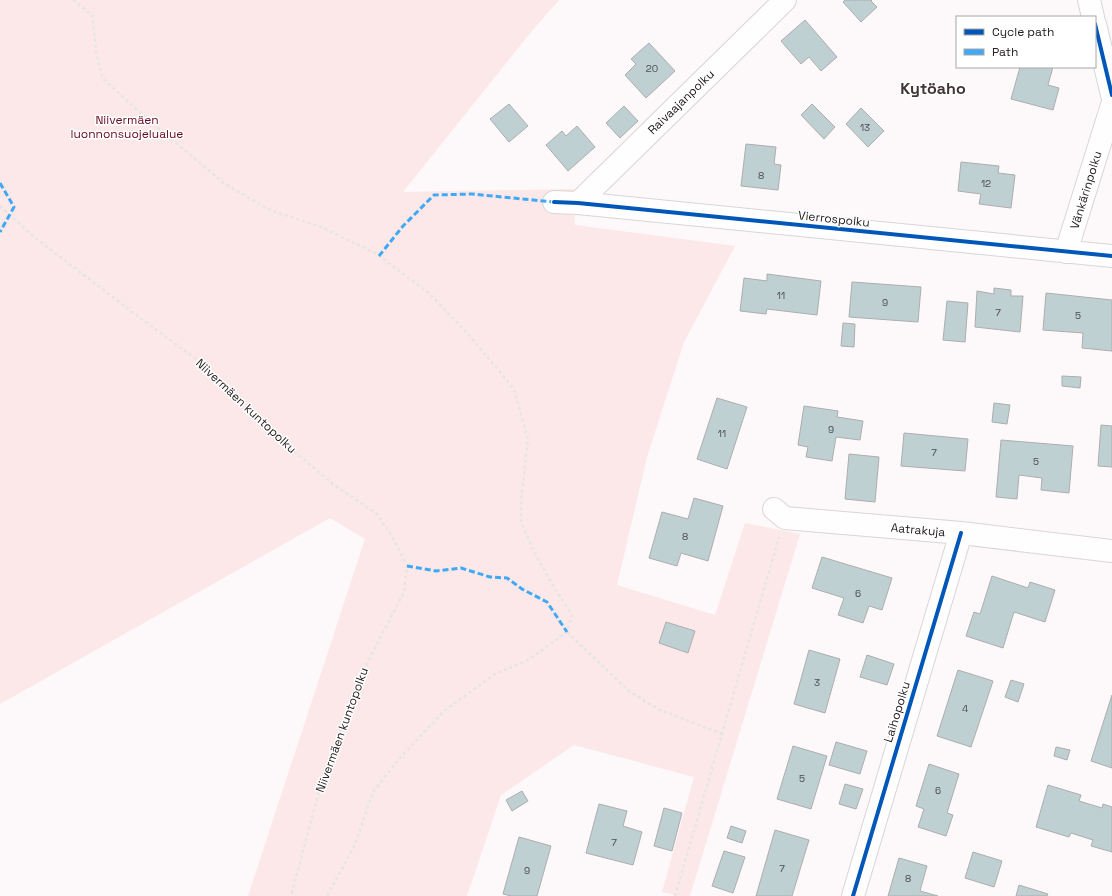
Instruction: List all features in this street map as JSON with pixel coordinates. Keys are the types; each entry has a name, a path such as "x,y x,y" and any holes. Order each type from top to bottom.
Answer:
{"street":[{"name":"Raivaajanpolku","path":"578,203 785,0"},
{"path":"1089,0 1093,16"},
{"path":"1096,28 1112,95"},
{"name":"Vänkärinpolku","path":"1066,252 1112,105"},
{"name":"Vierrospolku","path":"554,202 578,203 1112,256"},
{"name":"Aatrakuja","path":"779,514 961,533 1112,551"},
{"name":"Laihopolku","path":"853,896 961,533"}],"path":[{"path":"73,0 92,15 97,57 103,79 151,122 225,184 270,210 321,227 375,253 430,294 468,334 514,389 528,439 521,501 521,522 534,552 572,615 567,632 528,660 495,674 445,710 399,759 372,792 354,847 327,896"},
{"path":"675,896 722,734 779,514"},
{"path":"567,632 630,692 660,710 722,734"}],"green space":[{"name":"Niivermäen luonnonsuojelualue","path":"0,0 559,0 531,32 403,192 574,189 575,225 735,246 684,342 647,457 617,585 715,615 745,523 800,534 690,896 678,896 662,892 694,777 574,745 501,795 467,896 248,896 365,539 330,518 0,704"}],"building":[{"path":"845,0 872,0 871,1 877,7 861,22 843,2"},
{"path":"805,20 837,57 821,71 809,57 801,64 781,41"},
{"path":"649,43 675,71 646,98 625,75 636,64 631,59"},
{"path":"1020,68 1053,68 1048,85 1059,88 1053,110 1011,99"},
{"path":"509,104 528,126 509,142 490,119"},
{"path":"812,104 835,127 824,139 801,115"},
{"path":"624,106 638,121 620,138 606,123"},
{"path":"861,108 884,131 868,147 846,124"},
{"path":"577,126 595,147 568,171 546,145 562,131 566,136"},
{"path":"746,144 776,147 774,164 781,165 778,190 741,186"},
{"path":"961,162 999,166 998,173 1015,175 1011,208 979,204 981,194 958,191"},
{"path":"767,274 821,281 817,315 767,309 766,314 740,311 744,278 767,281"},
{"path":"852,282 921,287 918,322 849,317"},
{"path":"994,288 1011,290 1011,296 1023,296 1020,332 975,327 977,291 994,294"},
{"path":"1046,293 1112,300 1112,351 1082,348 1083,333 1043,330"},
{"path":"947,301 968,303 965,342 943,340"},
{"path":"843,323 855,324 854,347 841,346"},
{"path":"1062,376 1081,377 1080,388 1062,386"},
{"path":"717,398 747,407 727,469 697,459"},
{"path":"994,403 1010,405 1007,424 992,422"},
{"path":"804,406 838,411 837,417 863,421 860,440 836,437 832,461 806,457 808,447 798,445"},
{"path":"1101,425 1112,426 1112,467 1098,466"},
{"path":"904,433 968,439 965,471 901,466"},
{"path":"1001,440 1073,446 1069,493 1041,490 1042,478 1019,475 1017,499 996,497"},
{"path":"849,454 879,457 875,502 845,499"},
{"path":"694,498 723,506 708,561 681,553 677,566 649,558 662,512 688,519"},
{"path":"822,557 892,578 882,610 869,606 863,623 838,615 844,598 812,588"},
{"path":"992,576 1028,588 1030,582 1055,590 1045,622 1014,612 1003,648 966,636 974,612 980,614"},
{"path":"666,622 695,631 688,653 659,643"},
{"path":"809,650 840,659 825,713 794,704"},
{"path":"867,655 894,664 887,685 860,677"},
{"path":"958,670 993,681 971,747 937,736"},
{"path":"1011,680 1024,684 1018,702 1005,697"},
{"path":"1112,695 1112,768 1091,761"},
{"path":"836,742 867,751 860,774 829,765"},
{"path":"793,746 827,756 811,809 777,799"},
{"path":"1056,747 1070,750 1067,760 1054,756"},
{"path":"929,764 959,774 947,813 953,815 946,836 918,827 924,809 916,806"},
{"path":"845,784 863,789 856,809 839,804"},
{"path":"1048,785 1081,795 1079,801 1102,808 1103,804 1112,807 1112,852 1091,846 1093,840 1071,833 1069,837 1036,827"},
{"path":"522,791 528,801 512,811 506,800"},
{"path":"599,804 627,811 623,826 642,832 633,865 586,853"},
{"path":"664,808 682,813 672,851 654,846"},
{"path":"731,826 746,831 742,843 727,838"},
{"path":"775,830 809,840 792,896 756,896"},
{"path":"519,837 551,846 537,896 511,896 503,894"},
{"path":"724,851 745,857 733,893 712,886"},
{"path":"973,852 1002,861 994,887 965,878"},
{"path":"899,858 927,866 920,891 938,896 888,896"},
{"path":"1019,885 1048,894 1047,896 1016,896"}],"marked path":[{"path":"0,183 14,207 0,232"},
{"path":"379,256 403,226 434,195 472,194 554,202"},
{"path":"407,566 436,571 461,568 490,577 507,578 522,589 547,602 567,632"}],"cycle path":[{"path":"1096,28 1112,95"},
{"path":"554,202 578,203 1112,256"},
{"path":"853,896 961,533"}],"district":[{"name":"Kytöaho","path":"933,88"}]}
